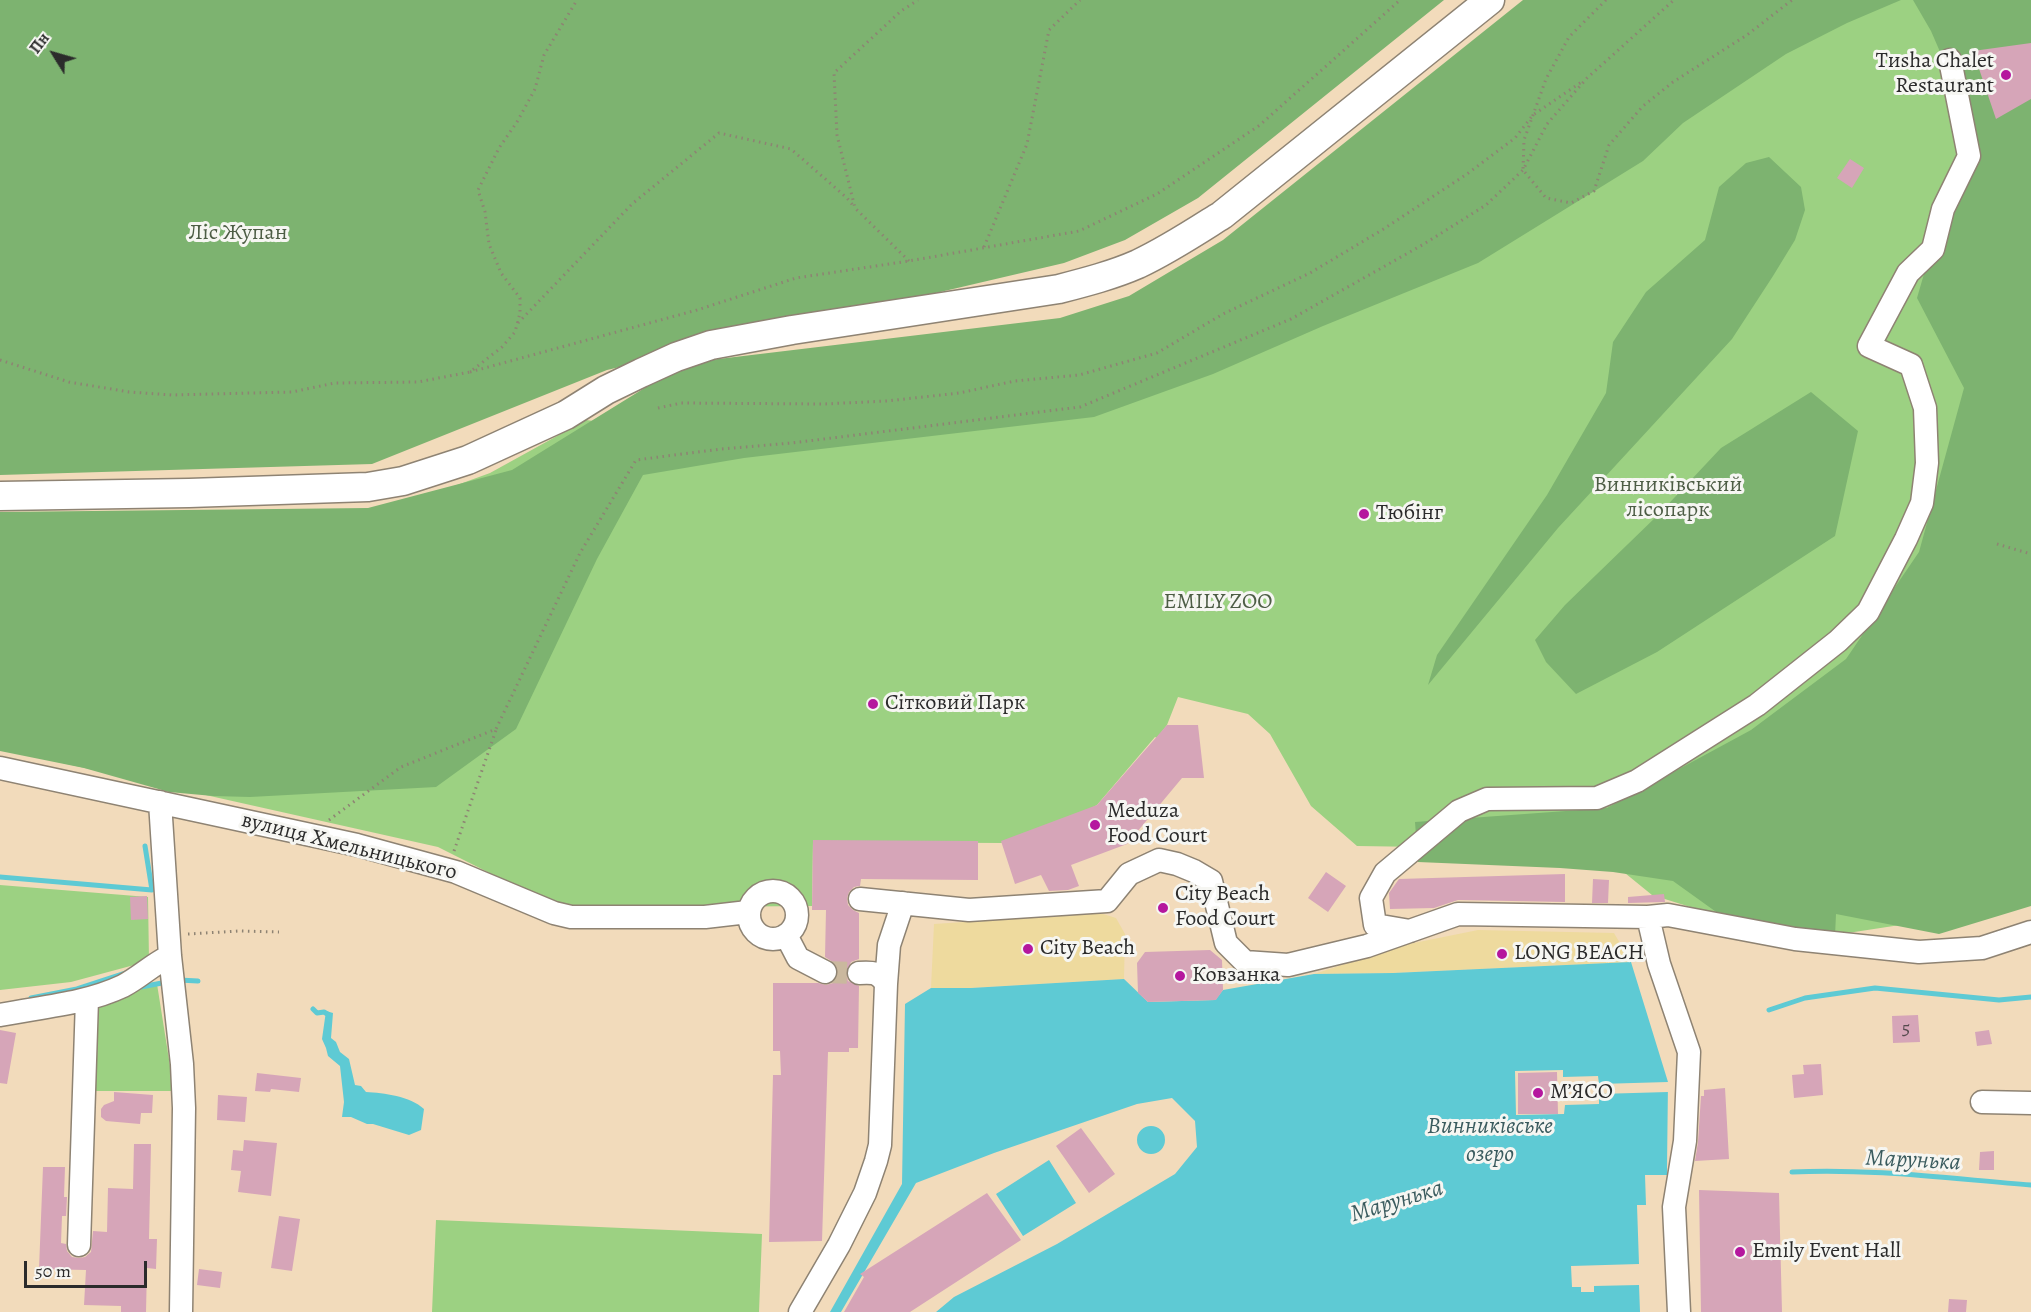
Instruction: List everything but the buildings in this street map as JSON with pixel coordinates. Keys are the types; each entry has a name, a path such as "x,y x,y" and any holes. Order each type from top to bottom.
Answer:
{"main road":[{"path":"0,496 368,488 404,481 468,460 566,415 606,390 640,373 711,345 792,330 1059,290 1101,278 1138,263 1222,215 1490,0"}],"street":[{"path":"1410,931 1375,925 1371,898 1385,873 1459,811 1487,799 1596,798 1637,781 1757,705 1838,641 1868,612 1922,503 1927,463 1925,408 1911,365 1869,346 1908,273 1933,249 1943,209 1969,156 1950,60"},
{"name":"вулиця Хмельницького","path":"0,768 357,845 447,870 554,913 572,917 705,917 748,912"},
{"path":"160,802 168,933 182,1064 184,1108 181,1312"},
{"path":"860,898 969,910 1107,901 1129,874 1159,861 1177,864 1211,881 1226,943 1245,962 1288,965 1367,946 1458,914 1658,916 1795,939 1919,952 1982,948 2031,932"},
{"path":"774,891 788,896 794,904 797,916 792,930 786,935 772,939 758,934 749,922 748,912 753,900 766,892 774,891"},
{"path":"800,1312 839,1245 865,1193 876,1161 880,1144 889,945 903,903"},
{"path":"1658,916 1659,964 1689,1052 1685,1141 1674,1207 1679,1312"},
{"path":"786,935 798,958 825,972"},
{"path":"0,1015 87,999 121,987 156,963 170,957"},
{"path":"859,973 874,972 882,976 886,984"},
{"path":"79,1245 87,999"},
{"path":"1982,1102 2031,1103"}],"path":[{"path":"470,372 502,347 515,332 520,313 520,298 501,273 489,243 485,212 478,190 499,148 517,122 535,89 544,55 577,0"},
{"path":"855,208 837,135 834,73 901,11 918,0"},
{"path":"984,247 1027,144 1049,30 1080,0"},
{"path":"0,360 69,382 129,392 172,395 292,392 335,383 418,382 470,372 697,310 795,278 909,261 1079,231 1157,195 1260,125 1400,0"},
{"path":"1606,0 1569,38 1546,79 1524,140 1522,170 1546,198 1572,203 1594,191 1609,145 1643,106 1673,82 1747,35 1792,0"},
{"path":"447,870 496,729 580,553 636,460 1080,407 1291,319 1424,244 1486,205 1522,170 1547,124 1587,78 1674,0"},
{"path":"658,408 681,404 824,404 887,401 959,393 1015,381 1079,375 1129,363 1157,353 1223,314 1310,273 1382,230 1467,174 1515,138 1533,115 1587,78"},
{"path":"517,324 632,204 720,133 791,149 847,198 909,261"},
{"path":"1997,544 2031,554"},
{"path":"309,834 401,767 496,729"},
{"path":"168,933 195,934 239,930 279,932"}],"green space":[{"name":"Ліс Жупан","path":"0,0 1444,0 1198,198 1125,240 1064,263 607,370 372,464 0,475"},
{"path":"1523,0 1901,0 1847,23 1786,54 1683,123 1643,161 1478,263 1213,374 1094,417 744,458 643,475 597,559 516,729 436,787 250,797 213,796 169,792 84,768 0,751 0,512 368,508 512,470 685,363 1060,318 1129,296 1223,240"},
{"name":"Винниківський лісопарк","path":"1691,0 2031,0 2031,905 1815,938 1767,931 1652,895 1604,856 1556,849 1357,846 1311,806 1270,734 1248,714 1178,697 1167,725 1157,738 1155,737 1097,805 1079,815 1001,843 813,842 812,906 559,908 438,847 0,749 383,512 490,473 586,420 624,425 956,407"},
{"path":"1913,0 2031,0 2031,906 1939,934 1836,914 1835,936 1719,914 1673,881 1613,872 1560,868 1418,862 1415,822 1607,808 1751,730 1846,659 1919,552 1964,388 1917,298 1956,164 1961,113 1954,84 1931,31"},
{"path":"1769,157 1801,187 1805,210 1795,240 1773,276 1732,339 1558,528 1428,685 1437,655 1547,495 1606,393 1613,342 1646,292 1705,240 1719,187 1746,163"},
{"path":"1811,392 1858,431 1835,536 1657,652 1576,694 1546,662 1535,640 1565,605 1659,514 1721,448"},
{"path":"0,885 148,897 149,961 71,982 0,990"},
{"path":"157,984 171,1072 171,1091 90,1091 93,1002"},
{"path":"436,1220 762,1234 759,1312 432,1312"}],"sand":[{"name":"City Beach","path":"1100,913 1116,918 1125,934 1124,979 971,988 931,988 934,924"},
{"name":"LONG BEACH","path":"1478,930 1614,933 1631,962 1393,973 1314,974 1404,945"}],"water":[{"name":"Винниківське озеро","path":"1631,962 1668,1082 1667,1168 1671,1312 936,1312 954,1297 1057,1244 1175,1174 1197,1147 1195,1121 1172,1098 1137,1104 994,1153 916,1183 841,1312 830,1312 902,1184 905,1004 931,988 971,988 1124,979 1148,1002 1215,1000 1223,990 1314,974 1393,973"},
{"path":"326,1011 333,1013 331,1038 336,1042 340,1052 349,1059 355,1085 361,1086 366,1092 381,1093 412,1101 424,1109 421,1130 409,1135 367,1124 351,1117 342,1117 344,1102 340,1066 328,1056 322,1039"},
{"path":"1151,1126 1161,1130 1165,1140 1161,1150 1151,1154 1141,1150 1137,1140 1141,1130"},
{"path":"1049,1160 1076,1203 1023,1236 996,1194"}],"pier":[{"path":"1563,1070 1563,1077 1598,1076 1599,1084 1668,1082 1668,1092 1599,1094 1599,1104 1565,1105 1564,1114 1516,1115 1515,1071"},
{"path":"1645,1175 1667,1175 1671,1312 1640,1312 1639,1285 1594,1286 1594,1292 1581,1292 1581,1287 1572,1287 1571,1266 1639,1264 1637,1205 1646,1205"}],"waterway":[{"path":"0,877 152,890 145,846"},
{"path":"31,998 77,989 126,973"},
{"path":"179,980 198,981"},
{"path":"141,987 167,982"},
{"path":"1769,1010 1805,998 1875,988 1999,1000 2031,997"},
{"path":"313,1009 317,1013 324,1012 329,1015"},
{"name":"Марунька","path":"1792,1172 1881,1173 2031,1185"}],"tunnel":[{"path":"825,972 859,973"}],"place":[{"name":"Tиsha Chalet Restaurant","path":"2006,75"},
{"name":"Тюбінг","path":"1364,514"},
{"name":"Сітковий Парк","path":"873,704"},
{"name":"Meduza Food Court","path":"1095,825"},
{"name":"City Beach Food Court","path":"1163,908"},
{"name":"City Beach","path":"1028,949"},
{"name":"LONG BEACH","path":"1502,954"},
{"name":"Ковзанка","path":"1180,976"},
{"name":"М’ЯСО","path":"1538,1093"},
{"name":"Emily Event Hall","path":"1740,1252"}],"park label":[{"name":"EMILY ZOO","path":"1218,603"}]}
